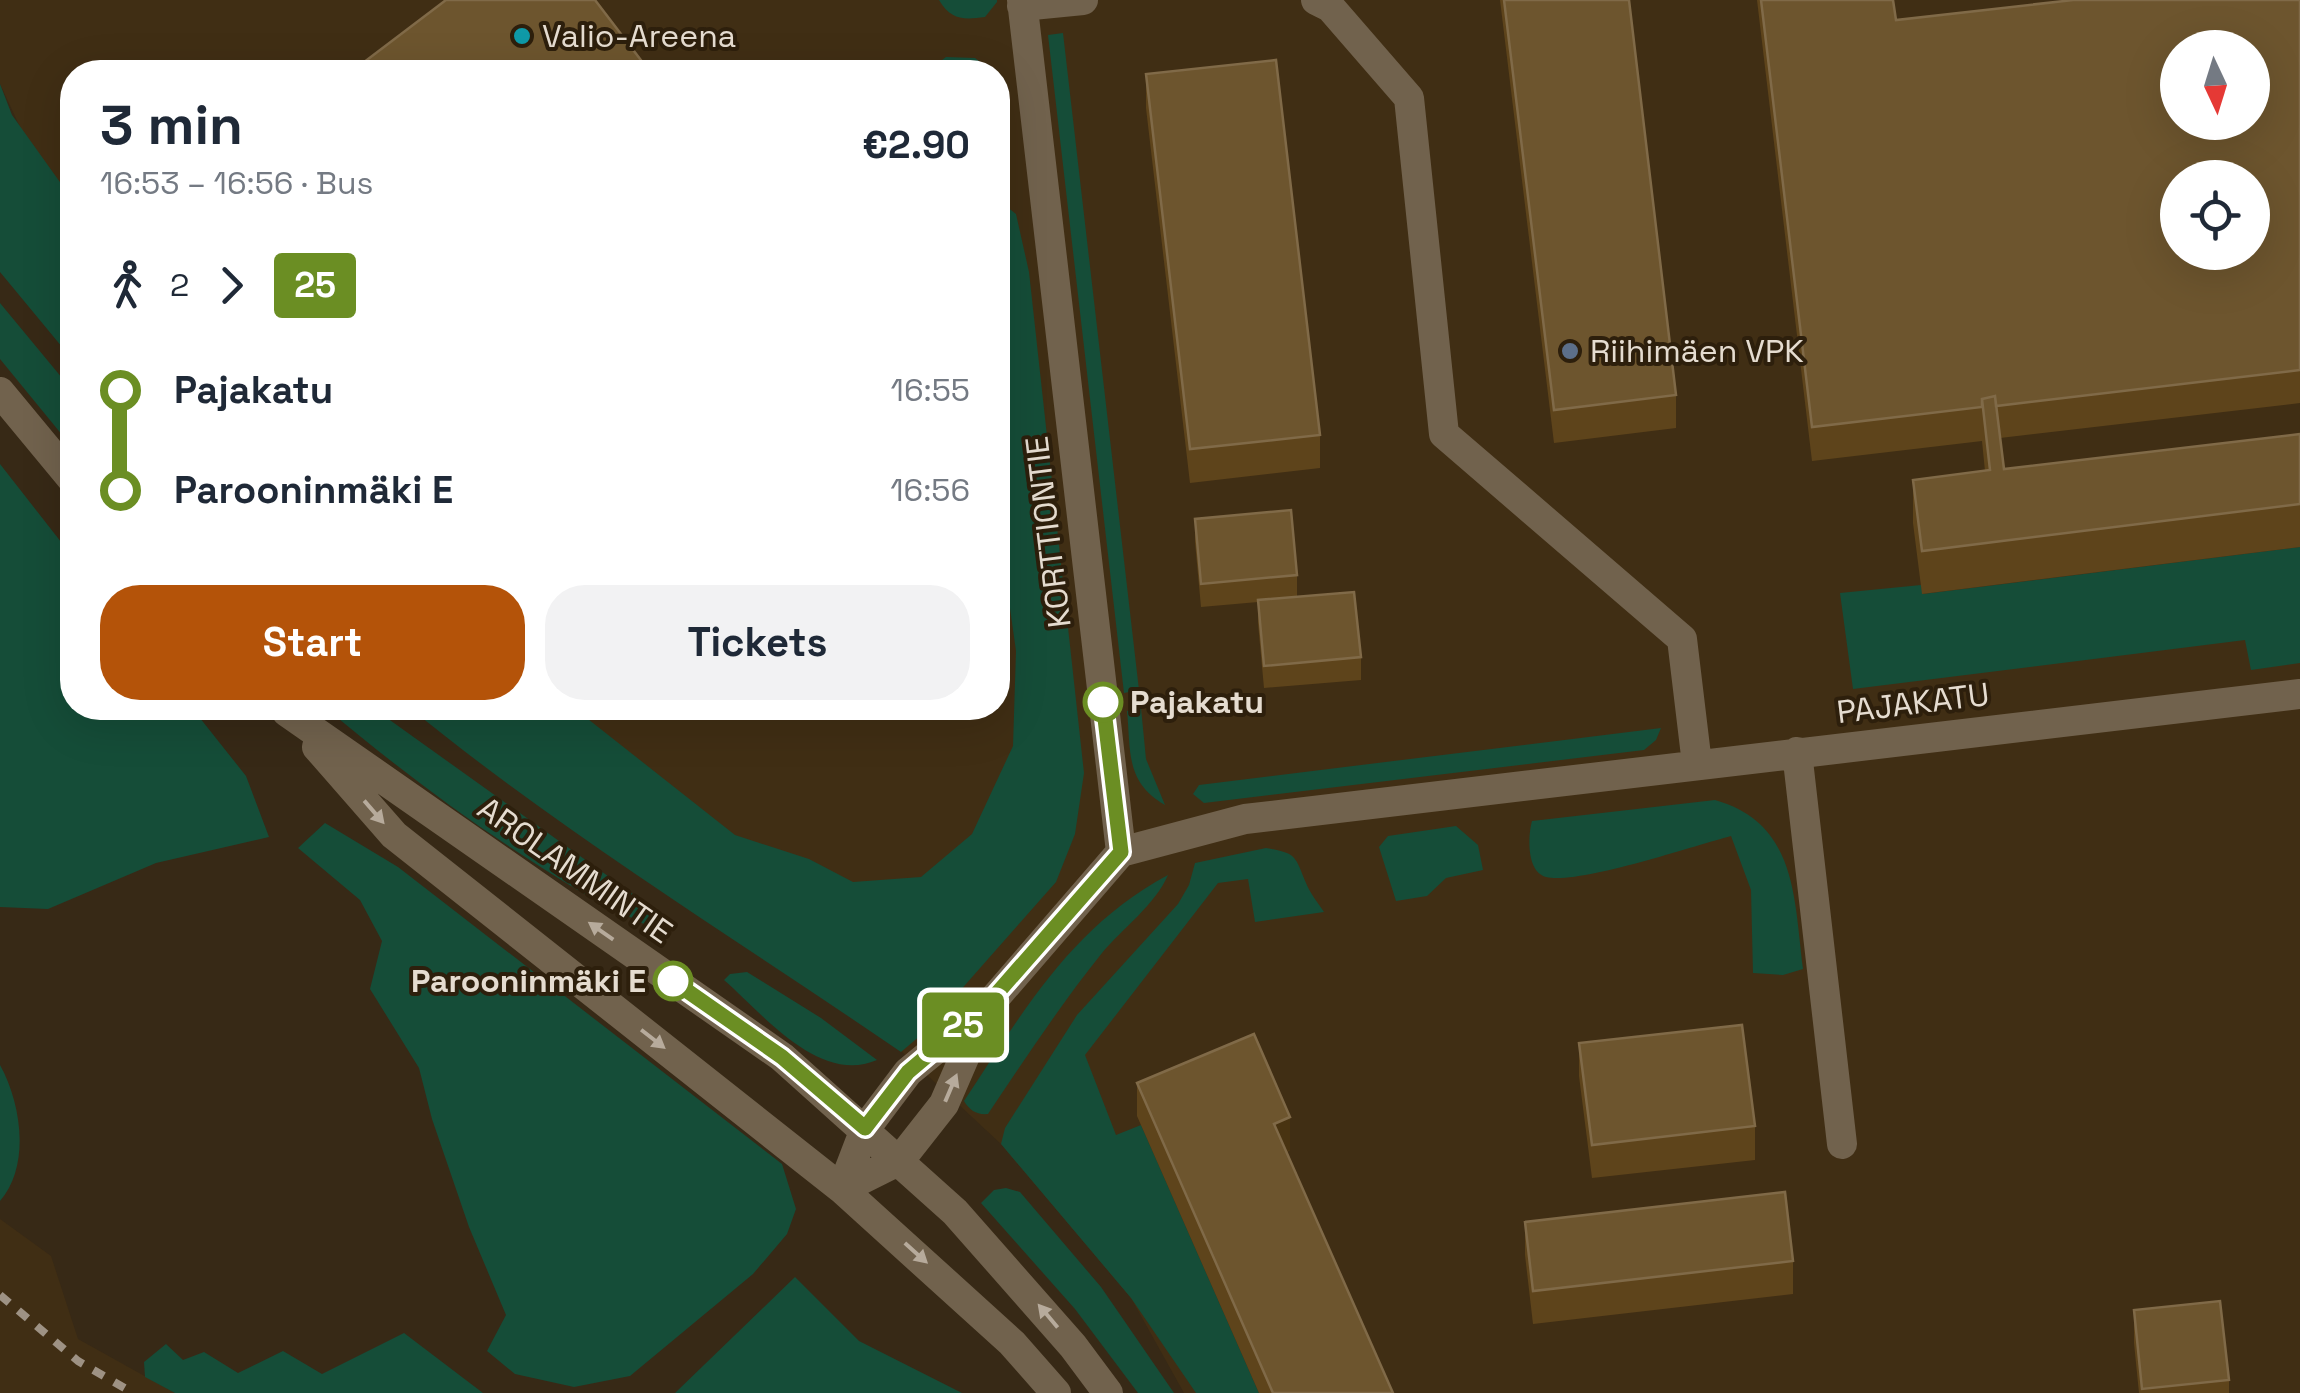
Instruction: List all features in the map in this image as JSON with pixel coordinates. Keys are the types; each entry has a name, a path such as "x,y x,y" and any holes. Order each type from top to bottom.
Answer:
{"street":[{"path":"1022,3 1083,0"},
{"path":"1316,0 1330,7 1409,98 1444,434 1682,639 1697,764"},
{"name":"KORTTIONTIE","path":"1022,3 1121,852"},
{"path":"0,392 60,465"},
{"name":"PAJAKATU","path":"1121,852 1245,819 2300,694"},
{"name":"AROLAMMINTIE","path":"293,720 394,835 842,1188 1012,1343 1056,1393"},
{"name":"AROLAMMINTIE","path":"298,720 782,1057 900,1160 1006,1267 1108,1393"},
{"path":"1798,752 1842,1144"},
{"path":"842,1188 865,1128 908,1072 986,1006 1121,852"},
{"path":"842,1188 900,1160 944,1104 986,1006"}],"shaded area":[{"path":"0,0 2300,0 2300,1393 1184,1393 1131,1298 1001,1144 546,720 1010,720 1010,60 60,60 60,212 0,84"},
{"path":"0,1219 51,1256 78,1339 175,1393 0,1393"}],"green space":[{"path":"939,0 997,2 985,17 964,18 948,12"},
{"path":"1063,33 1139,690 1124,693 1048,35"},
{"path":"946,57 978,60 942,60"},
{"path":"0,84 12,115 60,182 60,344 0,272"},
{"path":"1010,209 1016,214 1029,272 1084,773 1075,834 1056,882 921,1035 901,1052 528,799 425,720 589,720 735,835 809,859 853,882 921,877 972,834 1013,746 1016,651 1010,608"},
{"path":"0,303 60,376 60,432 0,359"},
{"path":"0,464 60,541 60,720 202,720 246,776 269,837 156,863 48,909 0,907"},
{"path":"2300,547 2300,663 2251,670 2245,640 1853,689 1840,593 1921,585 1923,594"},
{"path":"1141,708 1146,759 1165,805 1143,786 1132,764 1127,711"},
{"path":"341,720 390,720 654,909 659,932 586,895 511,848"},
{"path":"1661,728 1656,740 1644,750 1204,803 1193,794 1199,785"},
{"path":"1715,800 1742,811 1762,826 1777,845 1793,890 1803,969 1783,975 1753,973 1751,890 1731,836 1636,863 1562,878 1539,874 1532,861 1532,821"},
{"path":"325,823 398,867 782,1164 796,1209 787,1234 753,1274 630,1376 574,1387 515,1374 487,1351 506,1315 469,1227 419,1068 370,989 382,941 360,900 298,848"},
{"path":"1456,826 1478,845 1483,870 1446,878 1427,896 1396,901 1379,847 1388,836"},
{"path":"1266,848 1294,857 1324,912 1255,922 1248,879 1218,883 1085,1055 1116,1135 1141,1125 1259,1393 1196,1393 1131,1298 1001,1144 1005,1128 1077,1015 1178,904 1195,863"},
{"path":"1168,875 1147,906 1087,972 988,1114 971,1110 964,1101 1052,974 1104,920"},
{"path":"747,972 821,1018 877,1060 855,1065 834,1063 793,1042 724,980 730,974"},
{"path":"0,1065 13,1097 20,1134 16,1170 0,1201"},
{"path":"994,1190 1020,1192 1101,1287 1174,1393 1138,1393 1075,1309 981,1203"},
{"path":"795,1277 859,1341 962,1393 675,1393"},
{"path":"404,1333 483,1393 175,1393 145,1377 144,1362 166,1344 183,1360 204,1352 238,1373 283,1351 322,1374"}],"building":[{"path":"446,0 595,0 641,60 367,60"},
{"path":"1504,0 1629,0 1676,395 1554,410"},
{"path":"1761,0 1893,0 1896,20 2073,0 2300,0 2300,370 1996,406 1995,396 1982,399 1982,407 1812,427"},
{"path":"1276,60 1320,435 1190,449 1146,74"},
{"path":"1995,396 2004,469 2300,434 2300,504 1922,551 1913,480 1990,470 1982,399"},
{"path":"1291,510 1297,575 1201,584 1195,519"},
{"path":"1354,592 1361,657 1264,666 1258,600"},
{"path":"1742,1025 1755,1126 1592,1145 1579,1043"},
{"path":"1254,1034 1290,1117 1274,1124 1393,1393 1273,1393 1137,1083"},
{"path":"1785,1192 1793,1261 1533,1291 1525,1222"},
{"path":"2220,1301 2229,1380 2142,1389 2134,1310"}],"railway":[{"path":"0,1295 78,1361 133,1393"}],"bus line":[{"name":"25","path":"673,981 782,1057 865,1128 908,1072 986,1006 1121,852 1103,702"}],"place":[{"name":"Valio-Areena","path":"522,36"},
{"name":"Riihimäen VPK","path":"1570,351"},
{"name":"Pajakatu","path":"1103,702"},
{"name":"Parooninmäki E","path":"673,981"}]}
